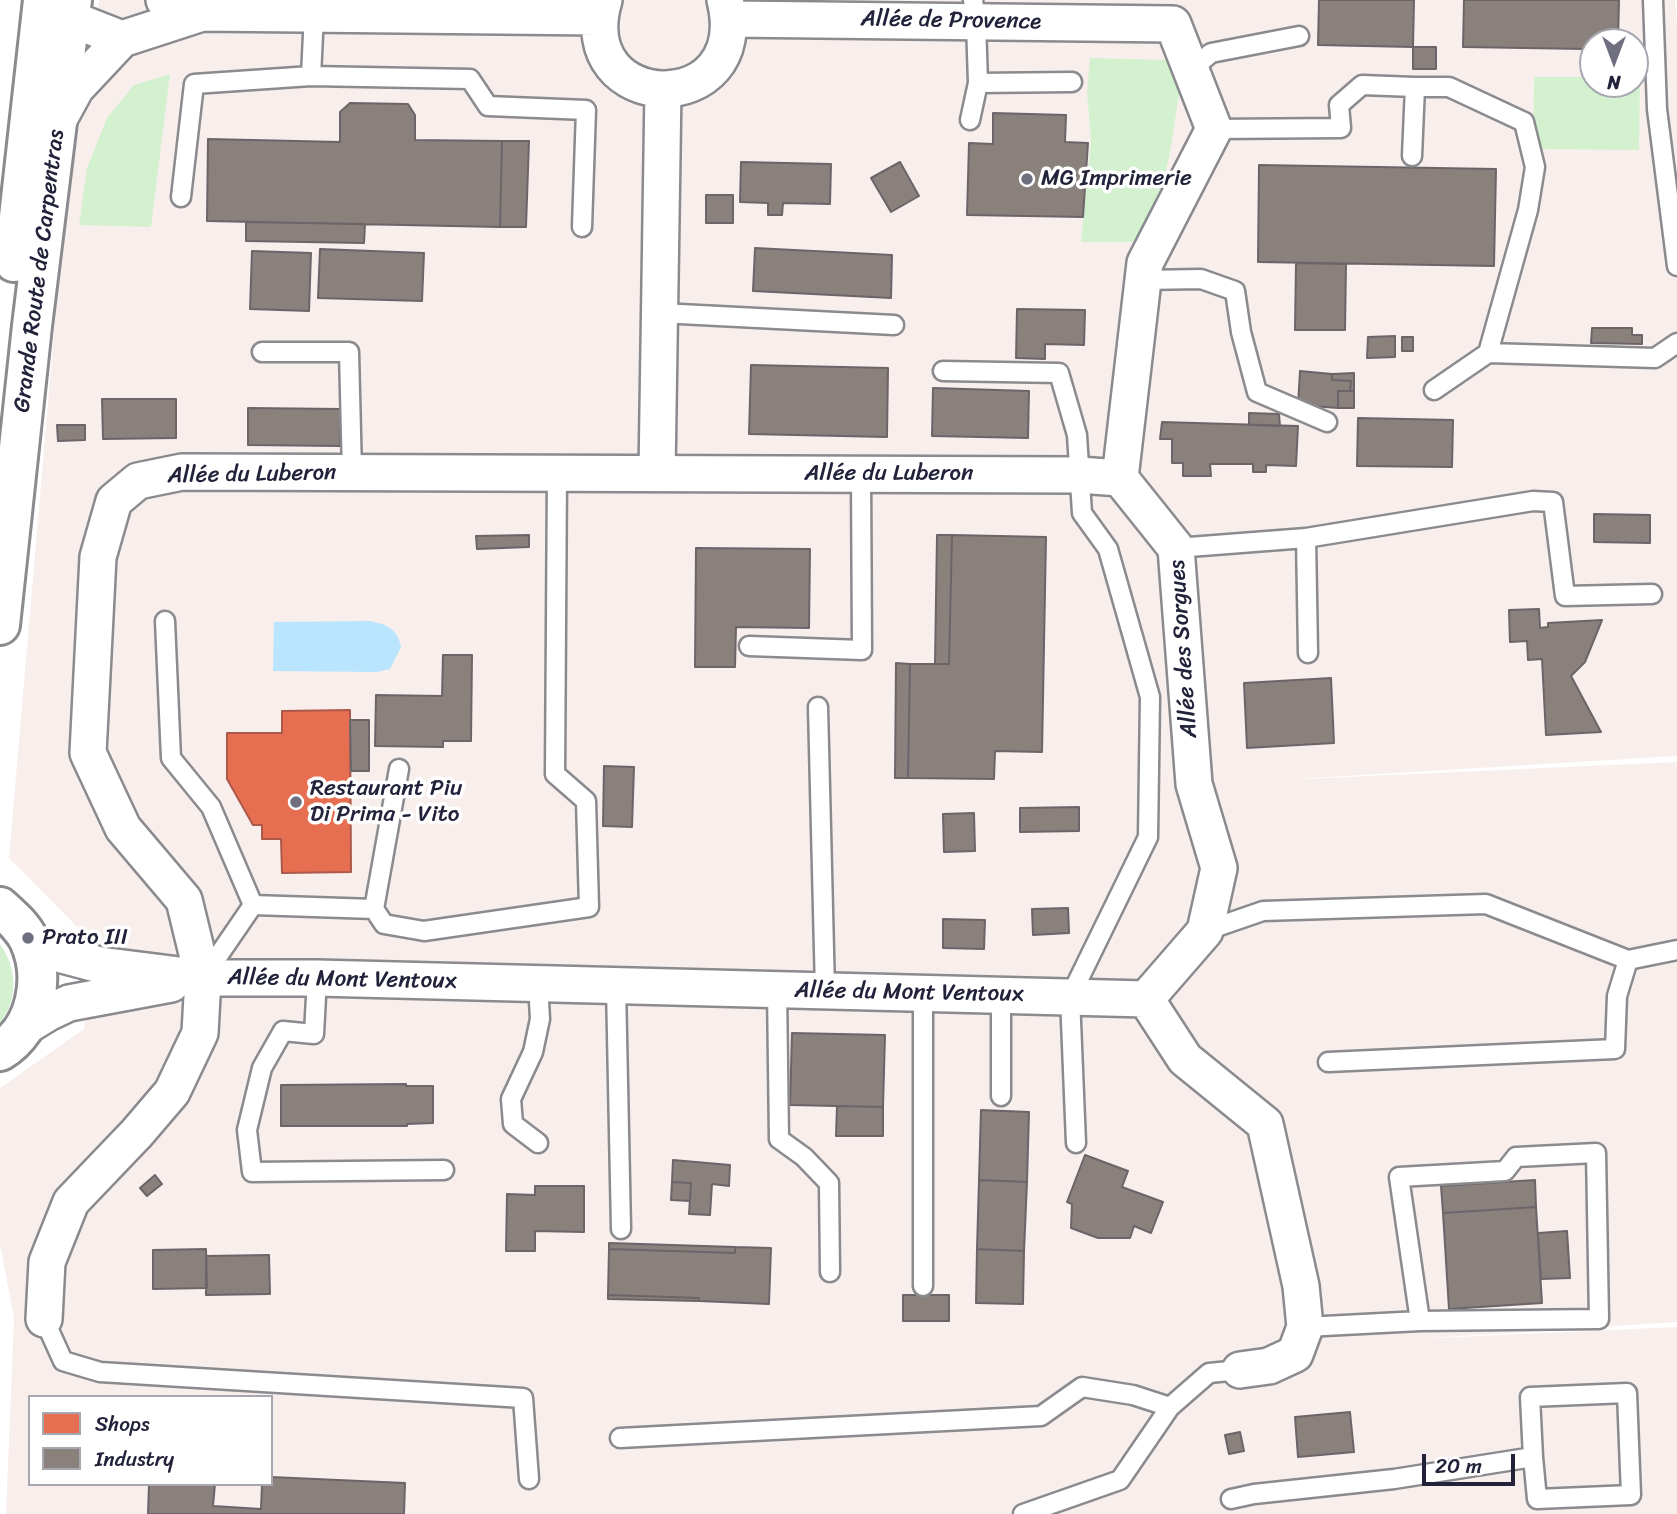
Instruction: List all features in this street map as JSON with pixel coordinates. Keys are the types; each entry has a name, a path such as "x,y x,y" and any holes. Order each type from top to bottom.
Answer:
{"main road":[{"name":"Grande Route de Carpentras","path":"0,395 36,46 59,4"},
{"name":"Grande Route de Carpentras","path":"0,625 32,326 58,121 59,4"},
{"path":"0,907 15,920 28,939 38,968 36,998 12,1039"}],"street":[{"path":"164,0 202,13"},
{"path":"59,4 122,39"},
{"path":"58,121 76,88 122,39 202,13 305,9 601,9 600,39 608,59 623,75 642,86 663,90 657,473"},
{"name":"Allée de Provence","path":"663,90 685,87 704,77 719,60 728,40 727,9 1178,12"},
{"path":"1120,478 1145,263 1213,129 1192,69 1178,12"},
{"name":"Allée du Luberon","path":"44,1319 47,1262 71,1202 172,1092 200,1033 203,978 184,900 123,828 88,753 98,557 114,501 138,481 182,472 1079,475 1120,478"},
{"name":"Allée des Sorgues","path":"1120,478 1176,548 1194,784 1219,868 1205,931 1146,999"},
{"name":"Allée du Mont Ventoux","path":"28,939 51,952 100,965 203,978 317,978 1146,999"},
{"name":"Allée du Mont Ventoux","path":"12,1039 48,1013 69,1003 203,978"},
{"path":"1146,999 1185,1059 1265,1124 1301,1286 1305,1327 1295,1353 1269,1366 1240,1370"}],"lane":[{"path":"1653,0 1657,109 1677,265"},
{"path":"305,9 311,76"},
{"path":"970,120 978,83 974,11"},
{"path":"1192,69 1211,53 1299,36"},
{"path":"181,197 194,84 311,76 470,79 488,106 586,110 582,227"},
{"path":"978,83 1072,82"},
{"path":"1213,129 1341,128 1339,105 1362,85 1449,87 1524,122 1535,167 1528,210 1488,353"},
{"path":"1412,156 1415,87"},
{"path":"1143,280 1201,279 1236,291 1241,332 1257,392 1327,422"},
{"path":"660,313 894,325"},
{"path":"1434,390 1488,353 1655,358 1677,343"},
{"path":"262,352 349,352 352,473"},
{"path":"943,371 1059,373 1077,435 1082,513 1108,549 1150,697 1148,837 1070,997 1076,1143"},
{"path":"399,769 374,909 384,924 424,931 589,906 586,802 555,774 557,473"},
{"path":"749,646 862,650 861,474"},
{"path":"1176,548 1306,538 1534,501 1553,502 1565,596 1652,594"},
{"path":"1306,538 1308,653"},
{"path":"164,621 170,758 211,807 253,905"},
{"path":"818,707 825,991"},
{"path":"1205,931 1263,911 1486,904 1628,960 1677,950"},
{"path":"253,905 374,909"},
{"path":"203,978 253,905"},
{"path":"1328,1062 1615,1049 1617,996 1628,960"},
{"path":"317,978 314,1034 283,1031 262,1068 247,1130 252,1172 444,1170"},
{"path":"538,984 540,1019 533,1052 511,1099 513,1124 538,1143"},
{"path":"616,986 621,1229"},
{"path":"777,990 779,1139 804,1157 829,1183 830,1272"},
{"path":"923,993 923,1286"},
{"path":"1001,995 1001,1096"},
{"path":"1305,1327 1420,1321 1599,1319 1595,1153 1516,1157 1505,1171 1399,1177 1420,1321"},
{"path":"44,1319 63,1361 100,1372 523,1398 529,1479"},
{"path":"1023,1514 1120,1480 1170,1406 1209,1373 1240,1370"},
{"path":"620,1438 1041,1416 1082,1388 1133,1395 1170,1406"},
{"path":"1627,1393 1631,1495 1537,1499 1534,1457 1530,1397 1627,1393"},
{"path":"1231,1499 1254,1494 1394,1479 1534,1457"}],"shaded area":[{"path":"99,0 1675,0 1677,756 1280,780 1677,762 1677,1322 1414,1339 1677,1327 1677,1514 6,1514 14,1318 0,1244 0,1088 84,1029 92,942 9,858 62,238"}],"green space":[{"path":"1090,58 1165,60 1176,71 1179,94 1160,199 1134,242 1081,242 1091,141 1087,92"},
{"path":"170,74 151,227 79,225 87,168 107,118 134,85"},
{"path":"1534,77 1579,77 1579,98 1640,98 1639,150 1533,149"},
{"path":"0,944 10,963 13,993 0,1023"}],"water":[{"path":"369,621 390,628 397,636 401,647 390,669 377,672 273,671 274,622"}],"building: Shops":[{"name":"Restaurant Piu Di Prima - Vito","path":"350,710 351,872 282,873 281,839 262,839 262,825 253,825 227,779 227,733 282,733 282,711"}],"building: Industry":[{"path":"1319,0 1414,0 1413,47 1318,45"},
{"path":"1464,0 1619,0 1618,28 1579,28 1579,49 1463,47"},
{"path":"1413,47 1436,47 1436,69 1413,69"},
{"path":"350,103 408,104 415,115 415,140 502,141 500,227 207,221 208,139 340,142 340,112"},
{"name":"MG Imprimerie","path":"993,113 1066,115 1065,142 1088,143 1083,217 967,215 969,143 993,144"},
{"path":"502,141 529,141 526,227 500,227"},
{"path":"741,162 831,164 830,204 783,203 782,215 768,215 768,203 740,202"},
{"path":"900,162 919,196 891,212 871,178"},
{"path":"1259,165 1496,169 1494,266 1258,262"},
{"path":"706,195 733,195 733,223 706,223"},
{"path":"246,222 365,224 364,243 246,241"},
{"path":"755,248 892,255 891,298 753,291"},
{"path":"320,249 424,253 422,301 318,298"},
{"path":"252,251 311,253 309,311 250,309"},
{"path":"1296,263 1346,264 1345,330 1295,330"},
{"path":"1017,309 1085,310 1084,345 1045,344 1045,359 1016,358"},
{"path":"1592,328 1632,328 1632,335 1642,335 1642,344 1591,343"},
{"path":"1395,336 1395,357 1367,358 1368,337"},
{"path":"1402,337 1413,337 1413,351 1402,351"},
{"path":"751,365 888,368 887,437 749,434"},
{"path":"1300,371 1332,374 1332,380 1351,381 1350,391 1338,391 1338,408 1298,405"},
{"path":"1354,373 1354,391 1350,391 1351,381 1332,380 1332,374"},
{"path":"933,388 1029,391 1028,438 932,436"},
{"path":"1338,391 1354,391 1354,408 1338,408"},
{"path":"102,399 176,399 176,438 103,439"},
{"path":"248,408 341,409 340,446 248,445"},
{"path":"1249,413 1279,414 1280,426 1249,425"},
{"path":"1358,418 1453,420 1452,467 1357,466"},
{"path":"1162,422 1298,426 1296,466 1266,465 1266,472 1253,472 1253,464 1210,464 1211,476 1183,476 1183,463 1172,463 1172,439 1160,439"},
{"path":"57,425 85,425 85,440 58,441"},
{"path":"1594,514 1650,515 1650,543 1594,542"},
{"path":"529,535 529,547 477,549 476,536"},
{"path":"937,535 952,535 949,664 935,664"},
{"path":"952,535 1046,537 1042,752 995,751 994,779 908,778 910,664 949,664"},
{"path":"696,548 810,549 809,628 736,627 735,667 695,667"},
{"path":"1539,609 1540,628 1548,627 1548,623 1602,620 1585,662 1571,676 1601,732 1546,735 1542,659 1528,660 1527,641 1510,642 1509,610"},
{"path":"443,655 472,655 471,741 443,741 443,747 375,746 376,695 442,696"},
{"path":"896,663 910,664 908,778 895,778"},
{"path":"1331,678 1334,743 1247,748 1244,683"},
{"path":"350,720 369,720 369,771 351,771"},
{"path":"604,766 634,767 632,827 603,826"},
{"path":"1079,807 1079,831 1020,832 1020,808"},
{"path":"974,813 975,851 944,852 943,814"},
{"path":"1068,908 1069,933 1033,935 1032,909"},
{"path":"943,919 985,920 984,949 943,948"},
{"path":"792,1033 885,1035 883,1107 790,1105"},
{"path":"281,1085 433,1086 433,1123 407,1126 281,1126"},
{"path":"837,1106 883,1107 883,1136 836,1136"},
{"path":"981,1110 1029,1112 1027,1182 979,1180"},
{"path":"1085,1155 1128,1171 1122,1187 1163,1202 1151,1233 1134,1226 1130,1238 1098,1238 1071,1228 1072,1204 1067,1202"},
{"path":"673,1160 730,1165 729,1186 712,1184 710,1215 689,1214 691,1183 672,1182"},
{"path":"155,1175 162,1184 147,1196 140,1188"},
{"path":"979,1180 1027,1182 1024,1251 977,1249"},
{"path":"1535,1180 1536,1207 1443,1213 1441,1186"},
{"path":"672,1182 691,1183 690,1201 671,1200"},
{"path":"535,1186 584,1186 584,1232 535,1231 535,1251 506,1251 507,1194 535,1195"},
{"path":"1536,1207 1542,1303 1449,1309 1443,1213"},
{"path":"1567,1231 1570,1278 1541,1279 1538,1233"},
{"path":"609,1243 735,1247 735,1253 609,1249"},
{"path":"735,1247 771,1248 769,1304 608,1295 609,1249 735,1253"},
{"path":"206,1249 207,1288 153,1289 153,1250"},
{"path":"977,1249 1024,1251 1023,1304 976,1303"},
{"path":"269,1255 270,1294 206,1295 206,1256"},
{"path":"608,1295 699,1298 699,1301 608,1299"},
{"path":"903,1295 949,1295 949,1321 903,1321"},
{"path":"1350,1412 1354,1452 1298,1457 1295,1417"},
{"path":"1240,1432 1244,1451 1229,1454 1225,1435"},
{"path":"273,1477 405,1483 404,1514 148,1514 149,1486 215,1486 213,1506 261,1509 262,1486 273,1486"}],"place":[{"name":"MG Imprimerie","path":"1027,179"},
{"name":"Restaurant Piu Di Prima - Vito","path":"296,802"},
{"name":"Prato III","path":"28,938"}]}
